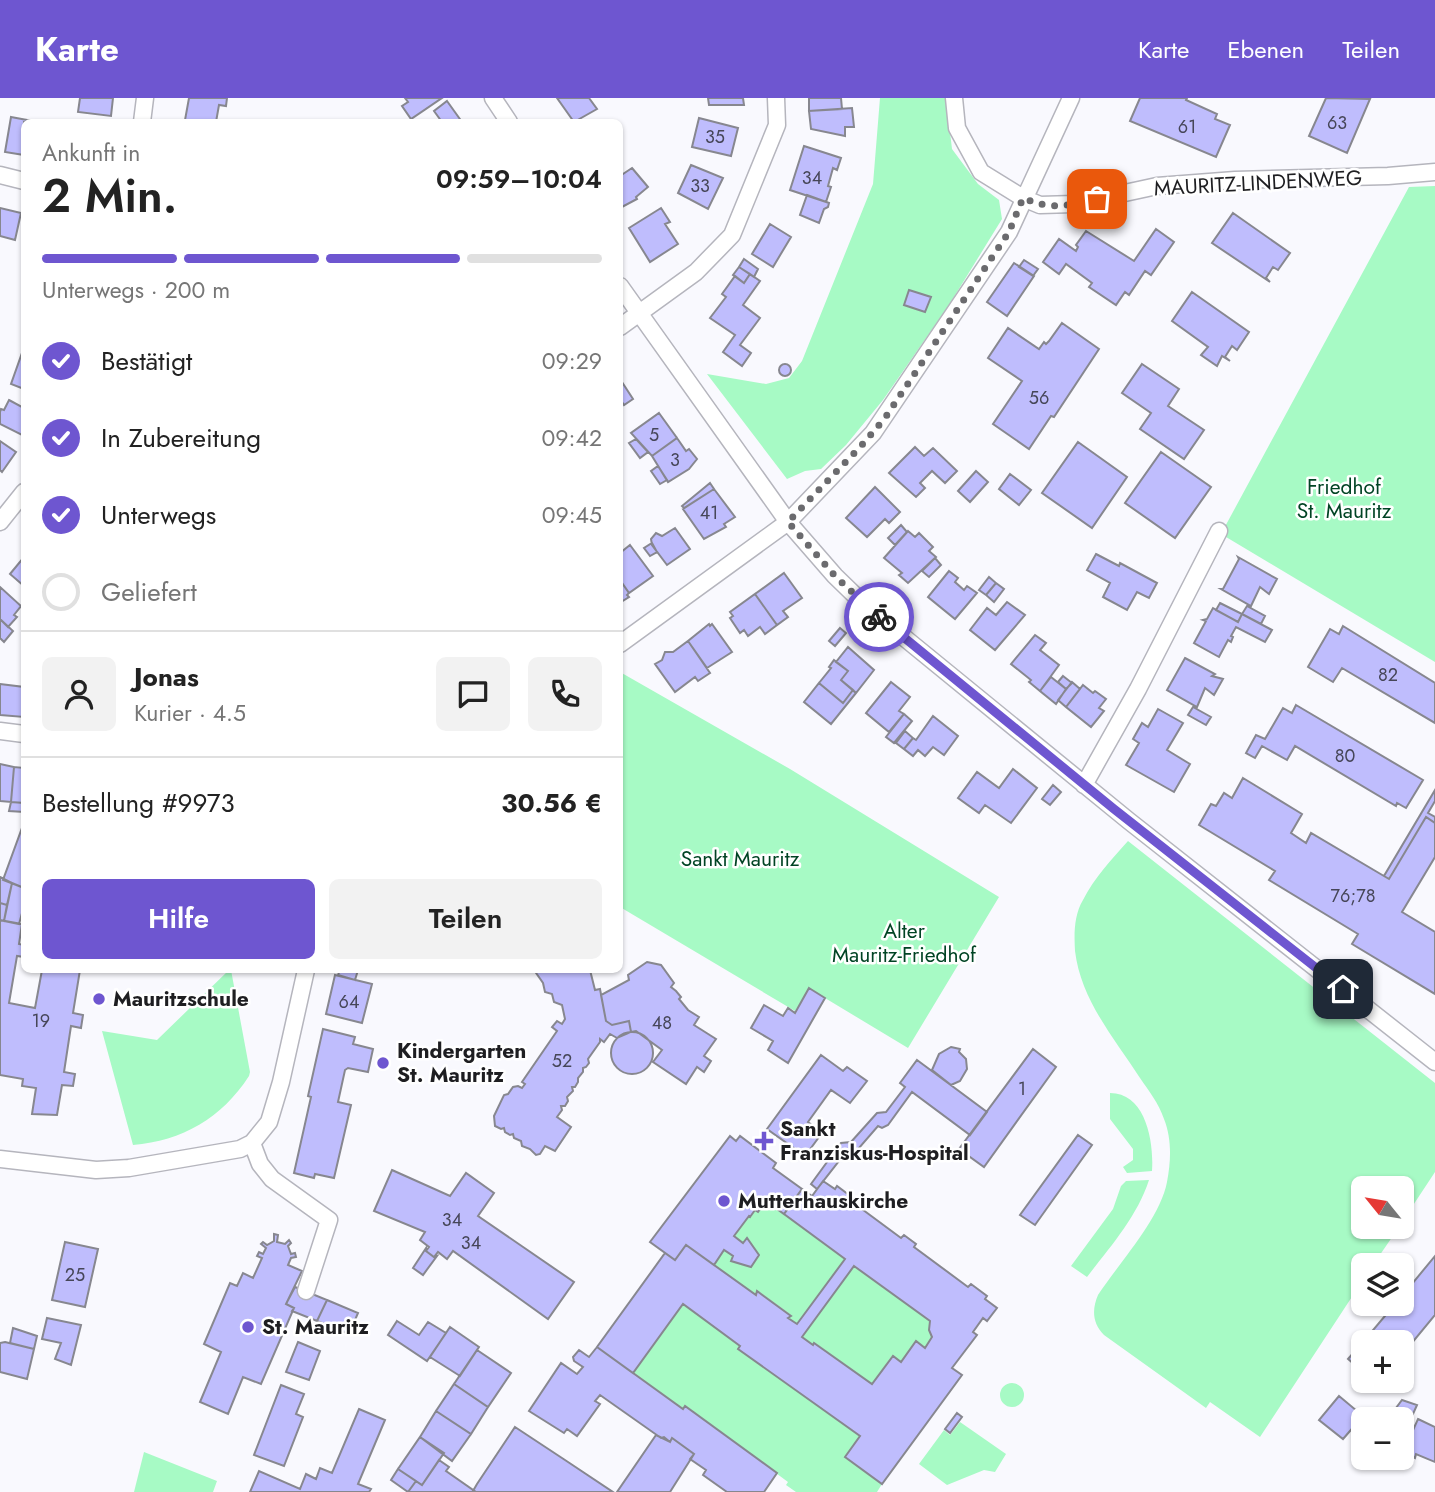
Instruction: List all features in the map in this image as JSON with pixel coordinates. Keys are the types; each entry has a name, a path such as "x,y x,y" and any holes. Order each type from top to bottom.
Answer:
{"street":[{"path":"142,119 145,98"},
{"path":"494,98 507,119"},
{"path":"623,325 696,272 732,235 777,125 776,98"},
{"name":"MAURITZ-LINDENWEG","path":"954,98 957,128 981,172 1023,198 1040,205 1074,204 1157,186 1435,172"},
{"path":"623,642 788,522 885,418 1009,232 1071,98"},
{"path":"0,175 21,180"},
{"path":"623,290 788,522 835,576 869,608 1084,785 1435,1062"},
{"path":"0,522 21,496"},
{"path":"1084,785 1132,700 1219,531"},
{"path":"0,731 21,734"},
{"path":"0,1159 96,1170 129,1168 240,1149 252,1143 269,1122 277,1100 305,973"},
{"path":"252,1143 260,1164 272,1179 329,1220 306,1291"}],"green space":[{"path":"880,98 946,98 952,149 978,184 999,200 1002,219 949,305 883,400 846,445 821,469 805,471 787,479 707,374 766,384 789,378 802,361 873,184"},
{"name":"Friedhof St. Mauritz","path":"1435,186 1435,662 1221,534 1409,187"},
{"name":"Sankt Mauritz","path":"623,674 790,769 999,897 908,1048 810,989 795,1011 623,909"},
{"path":"1128,841 1435,1083 1435,1172 1414,1204 1414,1176 1351,1176 1351,1239 1391,1239 1381,1253 1351,1253 1351,1298 1260,1437 1210,1402 1206,1408 1104,1335 1095,1321 1094,1311 1098,1295 1148,1226 1163,1196 1170,1158 1170,1142 1162,1113 1091,1002 1078,969 1075,925 1080,906 1098,876"},
{"path":"226,973 232,973 249,1076 226,1104 199,1125 168,1138 133,1145 102,1031 157,1040"},
{"path":"1110,1093 1122,1095 1140,1110 1149,1134 1152,1171 1127,1173 1123,1167 1133,1160 1133,1149 1110,1119"},
{"path":"1149,1180 1130,1219 1087,1277 1071,1266 1113,1209 1121,1186 1126,1181"},
{"path":"766,1201 845,1259 797,1324 788,1318 791,1315 758,1291 756,1295 714,1265 724,1250 751,1267 759,1255 747,1239 743,1243 734,1236 749,1216 751,1217 755,1210 758,1212"},
{"path":"854,1266 930,1321 929,1330 932,1337 925,1348 916,1342 901,1362 892,1356 872,1384 815,1343 813,1345 802,1337"},
{"path":"683,1304 740,1346 738,1349 860,1436 845,1457 882,1484 877,1492 796,1492 786,1485 788,1482 686,1406 683,1409 633,1373"},
{"path":"1012,1383 1023,1390 1024,1395 1017,1406 1012,1407 1001,1400 1000,1395 1007,1384"},
{"path":"960,1422 1006,1454 995,1472 984,1470 947,1485 919,1464 944,1430 950,1435"},
{"path":"144,1452 217,1481 213,1492 134,1492"}],"building":[{"path":"80,98 113,98 111,116 78,112"},
{"path":"189,98 227,98 226,106 219,105 217,119 185,119"},
{"path":"405,98 442,98 411,119 402,106 408,102"},
{"path":"557,98 589,98 597,109 579,119 572,119"},
{"path":"708,98 743,98 744,105 709,105"},
{"path":"809,98 841,98 842,109 809,111"},
{"path":"1140,98 1187,98 1186,100 1217,114 1215,119 1230,125 1216,157 1130,121"},
{"path":"1326,98 1370,99 1347,153 1309,136"},
{"path":"447,101 460,119 440,119 434,111"},
{"path":"852,108 854,127 845,127 845,136 811,129 809,111"},
{"path":"11,117 22,119 21,155 5,152"},
{"path":"699,118 738,128 731,156 692,147"},
{"path":"804,146 841,158 837,170 833,168 826,202 790,190"},
{"path":"691,165 723,178 708,209 678,193"},
{"path":"632,168 648,187 637,199 623,206 623,174"},
{"path":"807,195 829,203 819,223 800,215"},
{"path":"0,208 21,213 15,240 0,236"},
{"path":"661,208 670,222 665,224 678,244 650,262 629,228"},
{"path":"1233,213 1290,253 1278,270 1273,267 1266,278 1270,282 1212,243"},
{"path":"770,224 791,237 773,267 752,254"},
{"path":"1156,229 1174,242 1151,275 1145,271 1129,295 1125,292 1116,305 1089,287 1092,283 1066,264 1059,274 1043,262 1059,239 1076,251 1076,245 1086,231 1134,261"},
{"path":"744,259 758,269 754,277 739,267"},
{"path":"1024,260 1038,269 1033,276 1019,267"},
{"path":"1014,263 1034,276 1007,316 987,302"},
{"path":"739,267 750,274 744,283 733,275"},
{"path":"750,274 760,281 743,305 760,318 740,345 751,353 742,366 723,352 735,335 710,318 726,297 722,294 735,276 744,283"},
{"path":"909,290 931,297 925,312 904,305"},
{"path":"1192,292 1249,332 1237,350 1232,346 1225,357 1230,361 1222,356 1217,366 1201,355 1208,347 1172,321"},
{"path":"1062,323 1099,349 1054,417 1051,416 1029,449 993,424 1022,381 988,358 1008,328 1039,349 1044,342 1046,344 1049,341"},
{"path":"21,356 21,388 11,384"},
{"path":"1142,364 1179,389 1168,406 1204,430 1184,459 1140,429 1151,413 1122,393"},
{"path":"780,365 790,365 790,375 780,375"},
{"path":"623,384 633,399 623,404"},
{"path":"9,400 21,406 21,434 0,424 0,412 1,409 4,410"},
{"path":"659,413 677,438 652,456 631,433"},
{"path":"677,438 686,451 689,449 697,459 689,469 668,482 652,456"},
{"path":"636,439 648,452 640,458 629,443"},
{"path":"0,441 16,452 2,472 0,470"},
{"path":"1078,442 1127,477 1092,528 1042,493"},
{"path":"915,447 924,456 933,448 957,471 945,483 932,471 920,483 925,488 916,497 889,473"},
{"path":"1161,452 1211,487 1175,538 1125,503"},
{"path":"658,466 667,480 660,484 651,471"},
{"path":"976,471 988,482 970,502 958,491"},
{"path":"1010,474 1031,490 1019,505 999,489"},
{"path":"710,483 714,489 684,508 682,506"},
{"path":"875,487 900,512 889,523 885,519 867,537 846,518"},
{"path":"714,489 735,517 724,524 726,527 704,539 683,509"},
{"path":"901,525 907,532 895,545 888,538"},
{"path":"675,528 690,549 667,565 652,545 651,539 656,533 662,536"},
{"path":"908,531 915,537 919,533 933,547 929,551 936,557 908,583 899,575 902,573 884,558"},
{"path":"652,543 657,552 650,556 644,548"},
{"path":"630,545 653,576 629,593 623,584 623,551"},
{"path":"1096,554 1119,566 1120,563 1157,583 1149,598 1137,592 1127,610 1103,597 1110,583 1087,570"},
{"path":"1238,557 1277,579 1269,594 1260,587 1251,606 1221,589"},
{"path":"935,558 941,565 929,577 922,571"},
{"path":"21,561 21,583 10,574"},
{"path":"949,571 958,578 955,582 964,590 967,586 977,593 955,619 928,597"},
{"path":"784,573 802,598 783,611 788,617 777,625 755,594"},
{"path":"989,577 996,583 986,595 979,590"},
{"path":"996,583 1004,589 994,602 986,595"},
{"path":"623,584 629,593 629,597 623,601"},
{"path":"0,587 21,606 14,615 17,617 8,627 0,619"},
{"path":"755,594 777,625 765,634 760,627 748,636 744,630 740,633 730,618 733,616 730,612"},
{"path":"1007,602 1025,615 995,650 970,630 987,608 996,615"},
{"path":"1220,603 1242,614 1238,622 1216,610"},
{"path":"1247,606 1265,616 1261,624 1242,614"},
{"path":"1213,608 1238,622 1242,614 1272,630 1265,642 1236,627 1231,642 1228,640 1219,657 1194,643 1206,621 1203,620 1207,619"},
{"path":"0,619 13,631 4,642 0,638"},
{"path":"712,624 732,652 707,668 688,641"},
{"path":"1343,626 1435,683 1435,723 1342,668 1333,682 1308,667 1330,629 1339,634"},
{"path":"840,628 846,633 835,646 829,641"},
{"path":"1035,635 1046,643 1040,650 1059,665 1040,691 1011,664"},
{"path":"688,641 710,673 698,681 695,677 675,692 655,664 662,660 665,652 673,652"},
{"path":"848,647 874,670 856,693 841,680 848,671 836,662"},
{"path":"1185,658 1215,674 1212,676 1223,679 1214,695 1205,688 1197,707 1167,690"},
{"path":"834,660 848,671 841,680 853,690 843,703 819,683"},
{"path":"1063,676 1072,683 1066,689 1058,682"},
{"path":"1051,677 1066,689 1056,704 1040,691"},
{"path":"891,682 910,697 899,711 904,714 889,732 866,713"},
{"path":"1072,682 1080,689 1066,707 1058,700"},
{"path":"819,683 843,703 853,690 856,693 831,724 804,702"},
{"path":"0,684 21,687 21,717 0,715"},
{"path":"1083,685 1106,699 1099,708 1104,711 1091,727 1066,707"},
{"path":"1296,705 1423,780 1406,808 1397,803 1396,806 1295,746 1287,760 1262,746 1255,758 1246,753 1256,735 1265,739 1283,708 1292,713"},
{"path":"1193,707 1211,717 1206,725 1188,715"},
{"path":"1158,709 1183,723 1167,750 1190,764 1174,792 1126,765 1139,743 1133,739 1142,723 1148,727"},
{"path":"904,714 912,721 894,743 886,737"},
{"path":"933,716 958,736 944,755 933,747 925,756 918,750 913,756 904,749 913,738 916,740"},
{"path":"905,731 913,738 904,749 896,743"},
{"path":"0,764 14,767 11,802 0,801"},
{"path":"14,767 21,768 21,803 11,802"},
{"path":"1013,769 1037,788 1011,823 985,805 979,813 958,798 977,772 999,788"},
{"path":"1243,778 1302,814 1291,833 1306,843 1311,833 1389,879 1426,817 1435,823 1435,857 1402,912 1435,932 1435,994 1352,944 1358,934 1269,880 1275,871 1199,825 1211,804 1216,806 1224,793 1232,798"},
{"path":"1053,785 1061,792 1050,805 1042,799"},
{"path":"1435,790 1435,801 1428,813 1435,817 1435,823 1426,817 1389,879 1384,876"},
{"path":"11,802 21,803 21,812 9,811"},
{"path":"21,831 21,887 3,880"},
{"path":"0,877 12,883 7,905 0,903"},
{"path":"12,883 21,887 21,917 19,924 4,921"},
{"path":"0,903 7,905 4,921 0,920"},
{"path":"0,920 21,924 21,957 17,956 9,1003 35,1008 41,973 80,973 73,1013 83,1015 81,1028 71,1026 64,1072 75,1074 73,1086 62,1085 57,1115 32,1114 36,1088 22,1086 23,1079 0,1075"},
{"path":"647,962 661,965 674,983 671,987 681,997 679,999 688,1010 699,1017 694,1025 716,1039 704,1056 711,1061 704,1072 697,1067 686,1084 653,1062 662,1050 636,1031 631,1032 629,1021 612,1025 606,1021 601,995 629,980 628,975"},
{"path":"339,973 357,973 355,980 338,975"},
{"path":"536,973 591,973 595,990 600,989 606,1021 612,1025 629,1021 631,1032 617,1038 610,1034 604,1042 600,1039 557,1117 571,1127 555,1151 545,1146 540,1154 536,1155 522,1146 521,1141 514,1138 513,1134 510,1135 504,1128 495,1126 494,1116 504,1095 513,1087 522,1088 525,1084 522,1082 557,1031 552,1027 557,1021 562,1024 565,1019 562,1005 554,1002 552,994 545,992"},
{"path":"335,975 372,984 362,1023 326,1014"},
{"path":"809,988 825,998 788,1063 768,1050 773,1041 751,1028 764,1005 783,1016 788,1008 795,1013"},
{"path":"323,1029 355,1037 353,1044 373,1049 368,1072 348,1068 345,1070 338,1102 351,1105 334,1178 315,1174 314,1178 294,1173"},
{"path":"632,1032 647,1038 653,1053 647,1068 632,1074 617,1068 611,1053 617,1038"},
{"path":"951,1047 960,1049 959,1052 966,1059 967,1069 960,1081 951,1085 932,1070 939,1054"},
{"path":"1033,1049 1056,1067 984,1167 959,1149"},
{"path":"821,1055 843,1071 847,1067 867,1081 850,1103 831,1090 808,1122 822,1133 805,1156 767,1129"},
{"path":"917,1060 987,1112 970,1135 912,1092 888,1125 882,1128 878,1126 853,1155 843,1156 817,1189 811,1184 841,1143 851,1142 877,1113 886,1112 905,1087 900,1083"},
{"path":"1078,1135 1092,1145 1035,1225 1020,1215"},
{"name":"Mutterhauskirche","path":"730,1136 736,1141 740,1136 776,1163 773,1168 802,1189 784,1214 766,1201 758,1212 755,1210 749,1216 734,1236 743,1243 747,1238 759,1255 751,1267 731,1261 733,1256 724,1250 714,1265 686,1245 675,1260 650,1242"},
{"path":"392,1170 450,1196 466,1173 494,1193 478,1216 574,1282 548,1319 453,1251 447,1259 438,1252 434,1257 426,1251 429,1247 420,1240 425,1232 374,1211"},
{"path":"823,1181 835,1189 837,1186 849,1195 847,1198 901,1238 904,1235 916,1244 914,1247 968,1287 971,1284 987,1296 985,1299 997,1308 987,1321 983,1318 973,1332 977,1335 952,1368 962,1375 882,1484 845,1457 860,1436 738,1349 740,1346 683,1304 633,1373 597,1347 665,1253 675,1260 686,1245 756,1295 757,1291 791,1316 788,1318 797,1324 845,1259 784,1214 802,1189 812,1196","holes":["854,1266 930,1321 929,1330 932,1337 925,1348 916,1341 901,1362 893,1356 872,1384 802,1337"]},
{"name":"St. Mauritz","path":"274,1234 278,1235 277,1242 285,1244 289,1240 291,1254 295,1253 296,1257 291,1258 288,1265 302,1271 286,1304 294,1308 261,1384 243,1377 228,1414 200,1402 221,1352 204,1344 230,1283 237,1286 243,1273 253,1278 262,1258 257,1256 259,1252 263,1254 266,1248 261,1244 263,1242 267,1245 274,1241"},
{"path":"65,1242 98,1249 85,1307 52,1300"},
{"path":"426,1248 434,1257 437,1256 423,1275 413,1268"},
{"path":"1435,1256 1435,1315 1414,1340 1414,1330 1373,1330 1385,1316 1414,1316 1414,1281"},
{"path":"295,1287 327,1300 317,1321 292,1311 294,1308 286,1304"},
{"path":"327,1300 358,1313 349,1334 317,1321"},
{"path":"47,1318 81,1325 71,1365 55,1359 61,1343 42,1339"},
{"path":"397,1321 419,1335 428,1322 446,1333 427,1361 388,1335"},
{"path":"450,1327 479,1347 460,1376 430,1357"},
{"path":"13,1328 37,1336 34,1349 10,1343"},
{"path":"298,1342 320,1351 309,1380 286,1372"},
{"path":"0,1343 34,1349 27,1379 0,1372"},
{"path":"597,1347 683,1409 685,1406 777,1473 764,1492 727,1492 703,1475 706,1470 690,1459 694,1454 672,1438 670,1442 664,1437 661,1438 600,1395 595,1401 600,1404 577,1436 567,1429 564,1433 529,1411 561,1363 577,1374 583,1367 574,1361 573,1357 579,1350 589,1357"},
{"path":"477,1350 511,1373 488,1407 454,1384"},
{"path":"454,1384 488,1407 471,1434 436,1411"},
{"path":"281,1385 304,1394 296,1414 303,1417 284,1466 254,1455"},
{"path":"1339,1396 1352,1407 1351,1430 1343,1439 1319,1420"},
{"path":"1402,1400 1417,1405 1414,1412 1414,1407 1397,1407"},
{"path":"359,1409 385,1420 358,1484 371,1489 369,1492 250,1492 259,1471 300,1489 306,1474 316,1479 320,1468 332,1473"},
{"path":"436,1411 471,1434 452,1461 420,1437"},
{"path":"957,1413 962,1417 950,1433 945,1429"},
{"path":"1418,1419 1435,1427 1435,1462 1416,1454 1414,1458 1414,1428"},
{"path":"515,1427 613,1492 473,1491"},
{"path":"656,1435 670,1442 672,1438 694,1454 670,1492 617,1492"},
{"path":"420,1437 444,1453 422,1485 398,1469"},
{"path":"439,1460 449,1467 446,1471 476,1492 408,1492 416,1481 422,1485"},
{"path":"398,1469 416,1481 408,1492 391,1480"}],"way so far":[{"path":"879,617 835,576 788,522 885,418 1009,232 1023,198 1040,205 1053,206 1097,199"}],"place":[{"name":"Mauritzschule","path":"99,999"},
{"name":"Kindergarten St. Mauritz","path":"383,1063"},
{"name":"Sankt Franziskus-Hospital","path":"764,1141"},
{"name":"Mutterhauskirche","path":"724,1201"},
{"name":"St. Mauritz","path":"248,1327"}],"route":[{"path":"879,617 1114,809 1343,989"}],"park label":[{"name":"Alter Mauritz-Friedhof","path":"904,943"}]}
